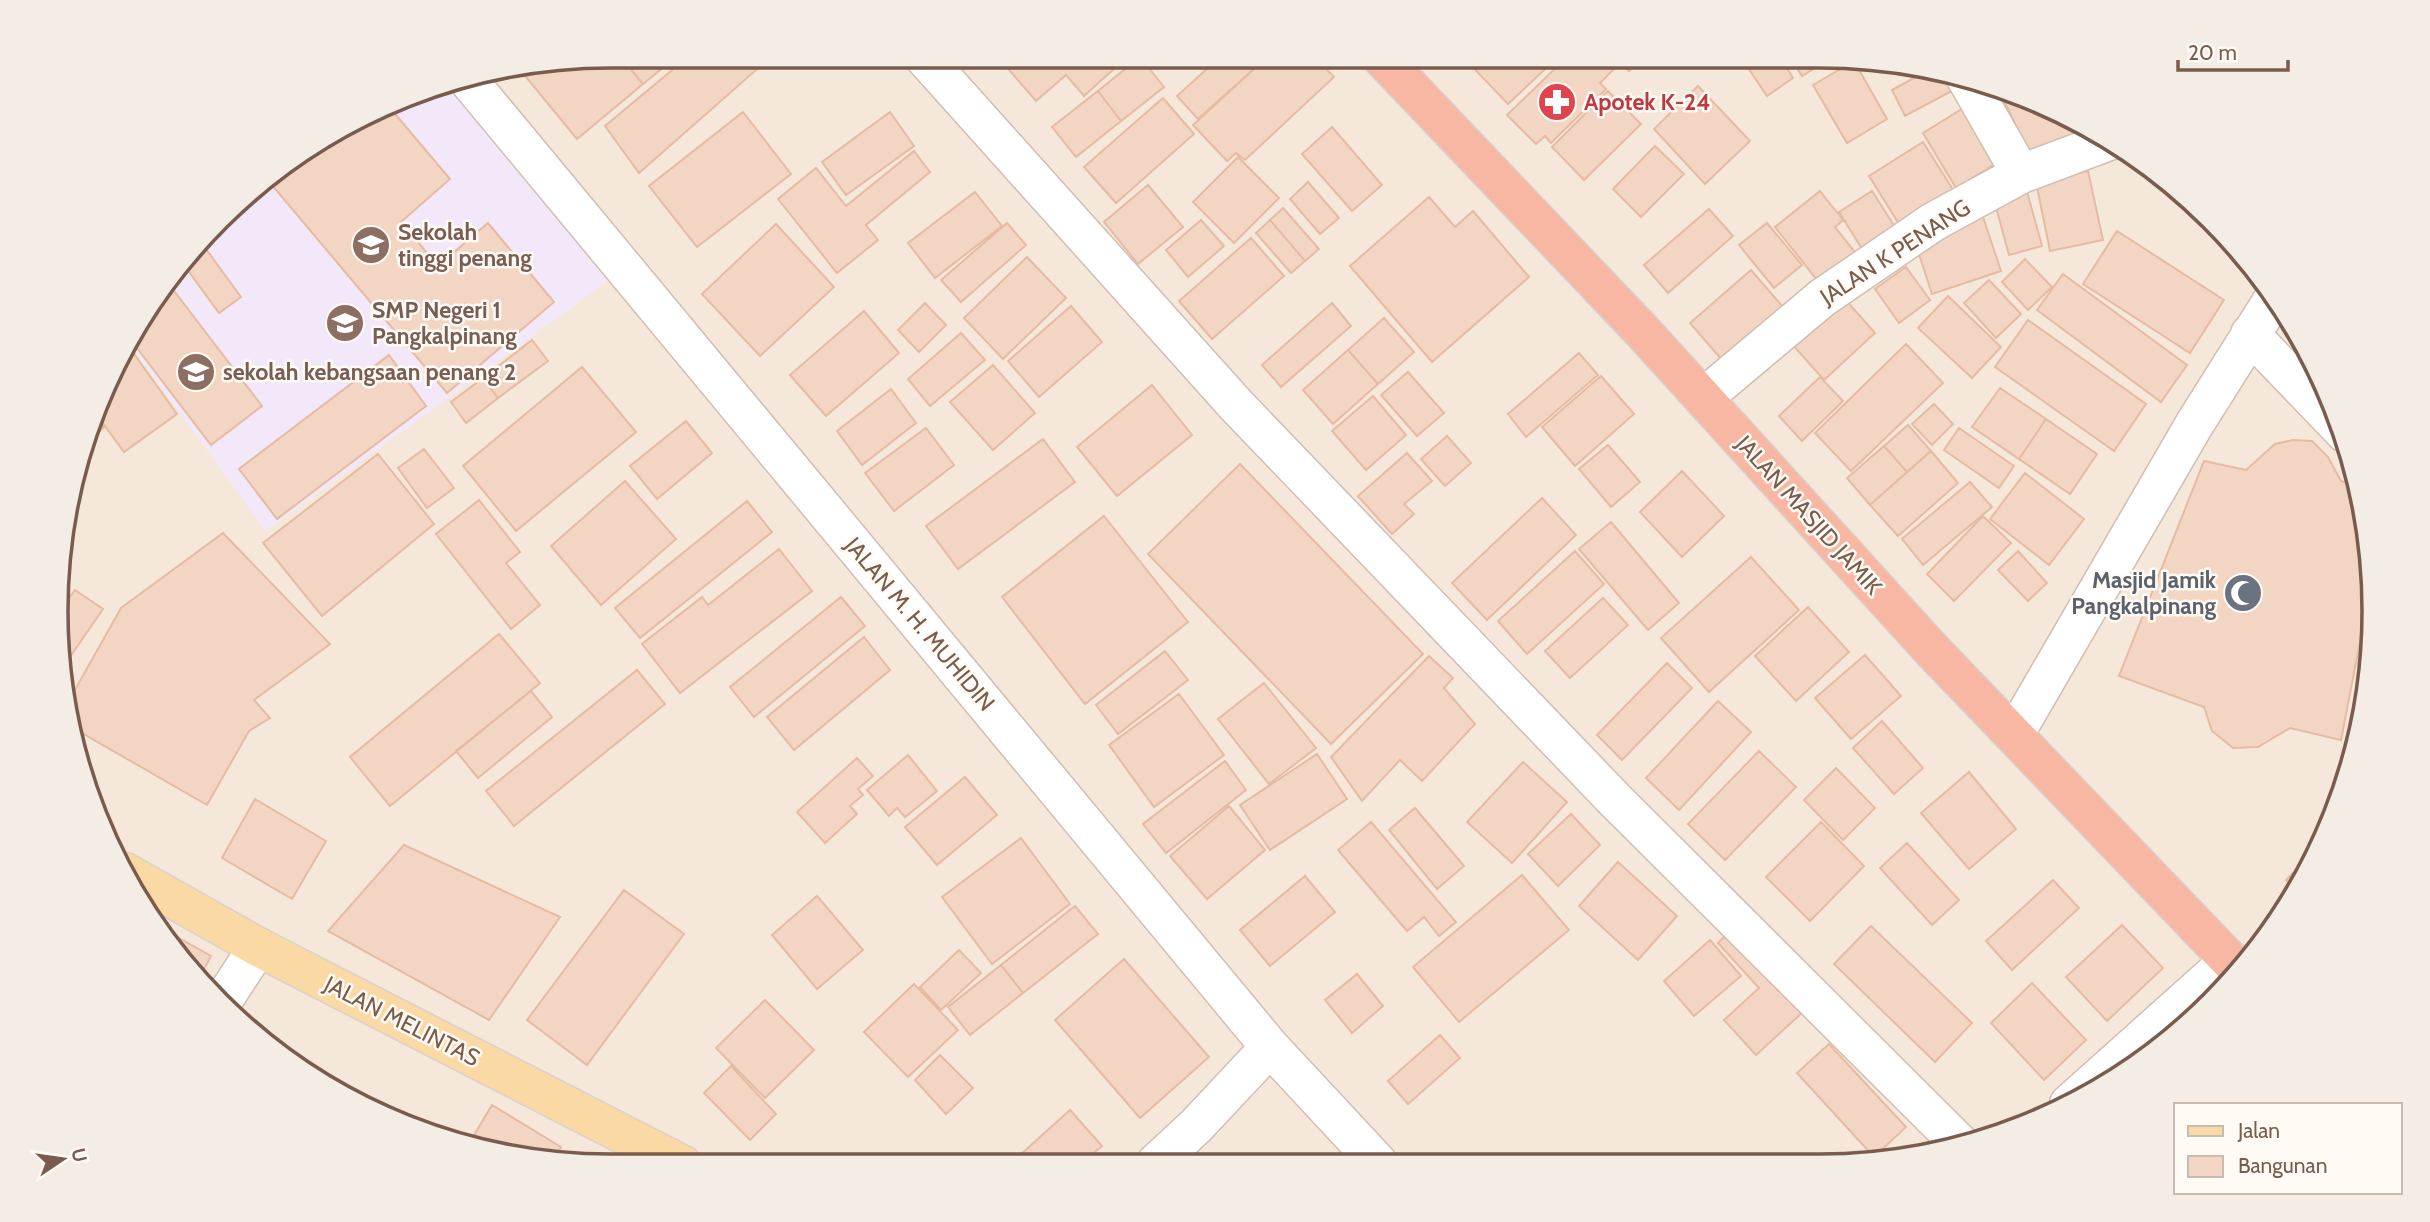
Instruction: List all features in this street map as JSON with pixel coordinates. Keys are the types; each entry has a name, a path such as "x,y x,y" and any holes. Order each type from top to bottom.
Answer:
{"highway":[{"name":"JALAN MASJID JAMIK","path":"1391,68 1643,332 1930,648 2232,963"}],"main road":[{"name":"JALAN MELINTAS","path":"140,881 258,947 662,1154"}],"street":[{"path":"934,68 1236,405 1614,799 1953,1137"},
{"name":"JALAN M. H. MUHIDIN","path":"473,86 1270,1047 1370,1154"},
{"path":"1974,91 2021,174"},
{"name":"JALAN K PENANG","path":"1703,398 1822,298 1933,222 2021,174 2097,145"},
{"path":"2014,735 2194,425 2268,307"},
{"path":"2250,334 2323,410"},
{"path":"227,995 258,947"},
{"path":"2115,1065 2213,985"},
{"path":"1166,1154 1196,1126 1270,1047"}],"shaded area":[{"path":"611,68 1819,68 1854,69 1925,79 1993,97 2027,110 2059,124 2121,160 2149,180 2203,227 2250,281 2270,309 2306,371 2320,403 2333,437 2351,505 2361,576 2362,611 2361,646 2351,717 2333,785 2320,819 2289,882 2250,941 2203,995 2149,1042 2090,1081 2027,1112 1959,1135 1890,1149 1819,1154 611,1154 576,1153 505,1143 437,1125 403,1112 371,1098 309,1062 253,1019 227,995 180,941 141,882 124,851 97,785 79,717 69,646 69,576 73,540 97,437 124,371 160,309 180,281 227,227 281,180 309,160 371,124 437,97 540,73"},
{"name":"SMP Negeri 1 Pangkalpinang","path":"464,89 612,278 266,531 135,351 160,309 203,253 227,227 281,180 309,160 371,124"}],"building":[{"path":"630,68 643,84 577,139 525,76 576,69"},
{"path":"630,68 662,68 643,84"},
{"path":"675,68 758,68 639,173 605,126"},
{"path":"1007,68 1115,68 1084,96 1066,75 1036,101"},
{"path":"1126,68 1149,68 1164,87 1121,121 1098,91"},
{"path":"1208,68 1255,68 1198,119 1177,96"},
{"path":"1255,68 1325,68 1334,77 1245,160 1236,153 1227,161 1193,125"},
{"path":"1474,68 1546,68 1508,104"},
{"name":"Apotek K-24","path":"1556,68 1615,68 1600,83 1606,89 1551,143 1545,136 1536,144 1507,115"},
{"path":"1748,68 1787,68 1793,78 1767,96"},
{"path":"1797,68 1815,68 1802,76"},
{"path":"1841,69 1859,70 1887,119 1847,143 1813,85"},
{"path":"1915,77 1959,87 1905,116 1892,90"},
{"path":"1698,86 1750,141 1705,184 1654,129"},
{"path":"1098,91 1121,121 1076,157 1052,127"},
{"path":"1608,91 1641,124 1584,180 1552,147"},
{"path":"1163,98 1194,134 1116,203 1084,167"},
{"path":"2004,101 2059,124 2092,142 2094,146 2038,172"},
{"path":"1970,104 2003,159 1956,188 1923,133"},
{"path":"743,112 791,174 697,247 649,186"},
{"path":"890,112 914,146 846,195 822,162"},
{"name":"Sekolah tinggi penang","path":"395,114 450,179 401,222 438,266 488,223 554,302 447,393 273,186 340,141"},
{"path":"1332,127 1382,185 1352,211 1302,154"},
{"path":"1923,142 1960,201 1906,235 1869,176"},
{"path":"1655,146 1684,174 1641,217 1613,189"},
{"path":"914,151 930,172 866,225 878,240 837,273 778,199 816,168 846,206"},
{"path":"1238,157 1279,198 1234,243 1193,202"},
{"path":"2088,171 2103,240 2050,251 2036,182"},
{"path":"1308,182 1339,218 1320,234 1290,199"},
{"path":"1148,185 1183,227 1138,264 1104,222"},
{"path":"2026,188 2042,246 2009,255 1993,196"},
{"path":"1820,191 1843,220 1835,227 1862,261 1825,290 1775,227"},
{"path":"1872,191 1902,238 1869,260 1839,212"},
{"path":"975,192 1002,226 935,278 908,243"},
{"path":"1429,197 1455,227 1473,211 1529,277 1432,362 1350,266"},
{"path":"1283,208 1319,249 1305,261 1270,220"},
{"path":"1709,209 1733,236 1668,293 1644,265"},
{"path":"1982,214 2001,271 1932,294 1913,236"},
{"path":"1201,220 1224,246 1188,277 1166,250"},
{"path":"1270,220 1305,261 1291,273 1256,233"},
{"path":"1007,223 1026,245 961,302 941,280"},
{"path":"1767,223 1802,265 1774,288 1739,245"},
{"path":"776,224 834,287 760,356 702,294"},
{"path":"2117,231 2224,300 2190,353 2083,284"},
{"path":"1251,238 1284,276 1212,339 1179,301"},
{"path":"206,249 241,297 219,313 188,271"},
{"path":"1027,257 1066,298 1003,359 964,318"},
{"path":"2025,259 2052,287 2028,310 2002,282"},
{"path":"1906,267 1930,300 1899,323 1875,289"},
{"path":"1751,270 1783,307 1722,360 1690,323"},
{"path":"2063,274 2187,365 2161,402 2037,310"},
{"path":"1989,280 2021,314 1996,338 1964,303"},
{"name":"sekolah kebangsaan penang 2","path":"173,290 262,406 211,445 137,348"},
{"path":"1948,296 2001,347 1972,378 1918,328"},
{"path":"1843,297 1875,333 1824,380 1791,343"},
{"path":"925,303 946,325 919,352 898,330"},
{"path":"1332,303 1351,326 1281,387 1262,365"},
{"path":"1071,306 1102,342 1039,397 1008,361"},
{"path":"864,311 899,353 826,416 790,375"},
{"path":"1384,318 1414,352 1378,384 1348,350"},
{"path":"2028,320 2146,404 2114,451 1995,367"},
{"path":"961,333 985,360 930,406 908,379"},
{"path":"532,340 548,361 498,398 483,378"},
{"path":"1906,344 1943,383 1851,471 1815,433"},
{"path":"1348,350 1378,384 1333,424 1303,390"},
{"path":"134,353 177,414 124,452 102,423"},
{"path":"1579,353 1598,375 1526,437 1508,414"},
{"path":"389,355 426,406 277,519 239,469"},
{"path":"993,365 1035,413 993,450 950,402"},
{"path":"582,367 636,432 516,531 463,466"},
{"path":"1408,372 1444,413 1417,436 1381,395"},
{"path":"1601,376 1634,414 1575,466 1542,427"},
{"path":"1820,377 1843,401 1802,441 1779,416"},
{"path":"483,378 498,398 466,423 451,402"},
{"path":"1152,385 1192,435 1117,496 1077,447"},
{"path":"2000,388 2046,419 2019,459 1972,427"},
{"path":"891,389 916,423 862,465 837,431"},
{"path":"1373,396 1406,435 1366,470 1332,431"},
{"path":"1934,404 1953,424 1932,445 1912,424"},
{"path":"2046,419 2097,454 2070,494 2019,459"},
{"path":"686,421 712,453 657,499 630,466"},
{"path":"1908,425 1931,451 1907,472 1884,446"},
{"path":"926,428 954,465 894,511 865,473"},
{"path":"1959,428 2014,466 1999,488 1944,450"},
{"path":"1447,436 1471,463 1445,486 1421,459"},
{"path":"1043,439 1075,482 958,569 926,526"},
{"path":"2293,440 2312,441 2328,457 2341,481 2346,483 2361,576 2361,635 2341,740 2290,728 2258,747 2233,748 2212,731 2204,707 2119,676 2204,461 2246,470 2275,444"},
{"path":"1608,445 1640,482 1611,507 1579,469"},
{"path":"1884,446 1907,472 1870,505 1847,478"},
{"path":"424,449 454,488 427,508 398,468"},
{"path":"1931,451 1958,483 1898,536 1870,505"},
{"path":"1407,453 1432,481 1404,504 1414,514 1392,534 1358,496"},
{"path":"378,454 434,524 322,616 263,543"},
{"path":"1240,464 1423,654 1331,744 1148,554"},
{"path":"1682,471 1724,516 1682,557 1640,512"},
{"path":"2025,473 2084,519 2049,565 1990,519"},
{"path":"625,481 676,539 601,605 551,546"},
{"path":"1970,482 1992,507 1923,565 1902,539"},
{"path":"1542,498 1576,535 1487,620 1452,583"},
{"path":"479,500 520,552 506,563 540,605 511,629 436,534"},
{"path":"747,501 772,532 640,638 615,608"},
{"path":"1104,516 1188,622 1085,704 1002,597"},
{"path":"1983,516 2011,543 1954,601 1927,574"},
{"path":"1611,522 1679,603 1648,630 1579,549"},
{"path":"223,533 330,644 254,700 270,718 249,731 207,805 83,734 74,691 121,608"},
{"path":"779,549 812,591 680,693 642,644 702,597 708,605"},
{"path":"1575,551 1604,584 1527,654 1498,621"},
{"path":"2018,551 2047,583 2028,601 1998,570"},
{"path":"1751,557 1799,610 1709,692 1661,638"},
{"path":"75,590 103,609 70,657 69,646 68,599"},
{"path":"841,597 865,626 754,717 730,687"},
{"path":"1603,598 1628,625 1570,678 1545,651"},
{"path":"1808,607 1849,652 1796,701 1755,656"},
{"path":"499,634 540,683 390,806 350,757"},
{"path":"864,637 890,670 794,750 767,717"},
{"path":"1165,651 1188,680 1118,734 1096,705"},
{"path":"1865,655 1901,696 1851,739 1815,698"},
{"path":"1429,656 1453,678 1444,688 1475,724 1422,781 1400,760 1362,801 1331,757"},
{"path":"1667,663 1692,688 1622,760 1597,735"},
{"path":"637,670 665,704 514,826 486,791"},
{"path":"1264,683 1316,748 1269,784 1218,719"},
{"path":"531,691 552,717 478,778 456,751"},
{"path":"1179,694 1224,755 1154,807 1109,745"},
{"path":"1718,701 1751,732 1679,810 1646,778"},
{"path":"1882,721 1923,768 1894,794 1853,748"},
{"path":"1759,751 1796,787 1725,860 1688,824"},
{"path":"1317,754 1347,799 1270,850 1240,805"},
{"path":"908,755 937,791 905,817 897,808 889,816 867,790"},
{"path":"857,758 873,776 858,789 863,795 850,806 857,814 825,843 797,812"},
{"path":"1225,761 1246,790 1166,853 1143,824"},
{"path":"1523,762 1567,802 1512,863 1467,822"},
{"path":"1836,768 1875,808 1843,840 1804,800"},
{"path":"1969,772 2016,829 1969,869 1921,813"},
{"path":"965,777 997,815 937,865 905,827"},
{"path":"255,799 326,841 292,899 222,858"},
{"path":"1229,806 1265,850 1207,899 1170,856"},
{"path":"1415,808 1464,866 1437,889 1389,830"},
{"path":"1571,814 1600,845 1558,886 1528,854"},
{"path":"1371,822 1456,922 1439,936 1424,917 1407,931 1338,850"},
{"path":"1821,822 1864,866 1810,921 1766,877"},
{"path":"1021,838 1070,904 992,964 942,897"},
{"path":"1907,843 1959,900 1932,925 1880,868"},
{"path":"404,845 560,917 489,1020 328,931"},
{"path":"1618,862 1677,916 1638,960 1579,906"},
{"path":"1522,875 1569,930 1459,1022 1413,967"},
{"path":"1305,876 1335,912 1270,966 1240,930"},
{"path":"2053,880 2079,908 2012,970 1986,941"},
{"path":"624,890 684,934 587,1065 527,1020"},
{"path":"817,896 863,950 817,989 772,935"},
{"path":"1075,906 1098,934 1023,993 1001,965"},
{"path":"2122,925 2163,968 2107,1021 2066,977"},
{"path":"1871,926 1972,1023 1935,1062 1834,964"},
{"path":"1730,931 1804,1011 1756,1055 1724,1020 1759,988 1718,943"},
{"path":"177,937 211,956 204,970"},
{"path":"1710,940 1741,976 1694,1016 1664,981"},
{"path":"959,950 981,973 941,1010 920,987"},
{"path":"1124,959 1209,1057 1140,1118 1055,1020"},
{"path":"1001,965 1023,993 970,1035 948,1007"},
{"path":"1357,974 1383,1006 1352,1033 1325,1000"},
{"path":"2032,983 2086,1040 2044,1080 1991,1023"},
{"path":"914,984 958,1030 908,1077 864,1032"},
{"path":"765,1000 814,1050 765,1098 716,1048"},
{"path":"1440,1035 1460,1058 1408,1104 1388,1081"},
{"path":"1829,1044 1906,1127 1882,1150 1869,1151 1797,1073"},
{"path":"940,1055 973,1088 946,1114 915,1080"},
{"path":"731,1066 776,1114 750,1140 704,1093"},
{"path":"492,1105 561,1147 559,1151 540,1149 474,1136"},
{"path":"1070,1110 1102,1146 1093,1154 1021,1154"}],"place":[{"name":"Apotek K-24","path":"1557,102"},
{"name":"Sekolah tinggi penang","path":"371,245"},
{"name":"SMP Negeri 1 Pangkalpinang","path":"345,323"},
{"name":"sekolah kebangsaan penang 2","path":"196,372"},
{"name":"Masjid Jamik Pangkalpinang","path":"2243,593"}]}
